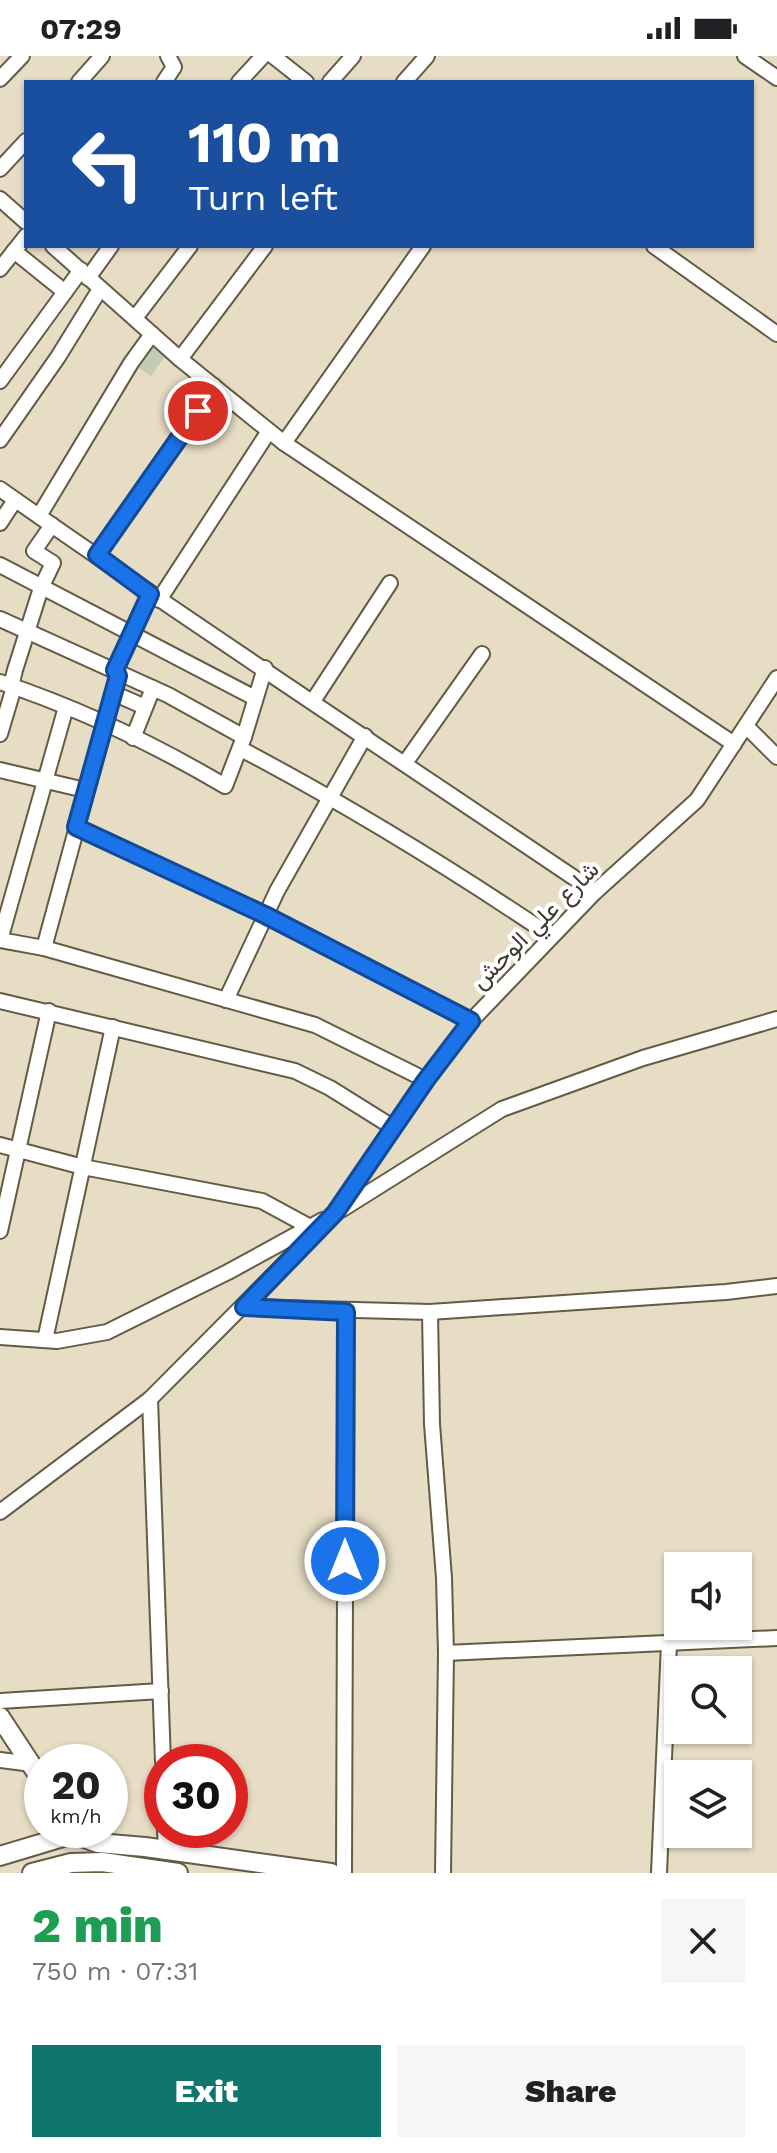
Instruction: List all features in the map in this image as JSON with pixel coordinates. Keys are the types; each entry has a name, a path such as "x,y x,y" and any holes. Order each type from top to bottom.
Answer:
{"main road":[{"path":"0,1717 24,1752"},
{"path":"0,1856 25,1848"},
{"path":"65,1848 64,1853 71,1863"},
{"path":"32,1873 71,1863 166,1850 331,1873"},
{"path":"101,1859 178,1873"}],"street":[{"path":"0,79 22,56"},
{"path":"81,80 102,56"},
{"path":"165,80 174,67 168,56"},
{"path":"241,80 263,56"},
{"path":"273,56 303,80"},
{"path":"332,80 353,56"},
{"path":"406,80 427,56"},
{"path":"745,56 777,78"},
{"path":"0,169 24,143"},
{"path":"0,199 24,220"},
{"path":"0,269 24,238"},
{"path":"55,248 180,359 284,443 734,744"},
{"path":"0,381 65,292 109,248"},
{"path":"135,318 188,248"},
{"path":"180,359 263,248"},
{"path":"284,443 422,248"},
{"path":"657,248 777,334"},
{"path":"14,251 65,292"},
{"path":"0,440 58,357 100,289"},
{"path":"39,516 131,363 152,334"},
{"path":"97,555 214,386"},
{"path":"44,948 118,676 115,670 130,633 269,431"},
{"path":"0,489 154,597 265,668 595,892"},
{"path":"0,523 15,500"},
{"path":"7,684 12,682 41,588 53,563 34,551 52,525"},
{"path":"0,565 255,698"},
{"path":"313,701 390,583"},
{"path":"0,619 153,688 460,875 551,936"},
{"path":"405,763 482,654"},
{"path":"7,684 105,722 187,763 225,786 265,668"},
{"name":"شارع علي الوحش","path":"335,1213 426,1080 471,1021 595,892 697,800 777,678"},
{"path":"0,734 7,684"},
{"path":"133,738 153,688"},
{"path":"113,693 145,707"},
{"path":"66,707 0,940 44,948 315,1025 426,1080"},
{"path":"746,726 777,757"},
{"path":"226,1000 265,915 329,795 365,736"},
{"path":"0,770 85,790"},
{"path":"76,827 265,915 471,1021"},
{"path":"0,1001 295,1071 330,1088 394,1128"},
{"path":"0,1231 49,1011"},
{"path":"0,1337 57,1341 107,1332 228,1272 335,1213 502,1109 643,1058 777,1019"},
{"path":"45,1340 113,1027"},
{"path":"0,1145 83,1167 262,1201 310,1227"},
{"path":"0,1512 150,1399 335,1213"},
{"path":"244,1307 430,1312 777,1286"},
{"path":"344,1873 346,1312"},
{"path":"430,1312 432,1424 444,1578 446,1653 443,1873"},
{"path":"150,1399 162,1744"},
{"path":"446,1653 777,1638"},
{"path":"659,1873 669,1643"},
{"path":"0,1701 161,1691"},
{"path":"0,1760 24,1763"}],"green space":[{"path":"152,340 168,352 151,376 135,365"}],"route":[{"path":"198,411 97,555 150,594 115,670 118,676 76,827 265,915 471,1021 426,1080 335,1213 244,1307 346,1312 345,1561"}]}
